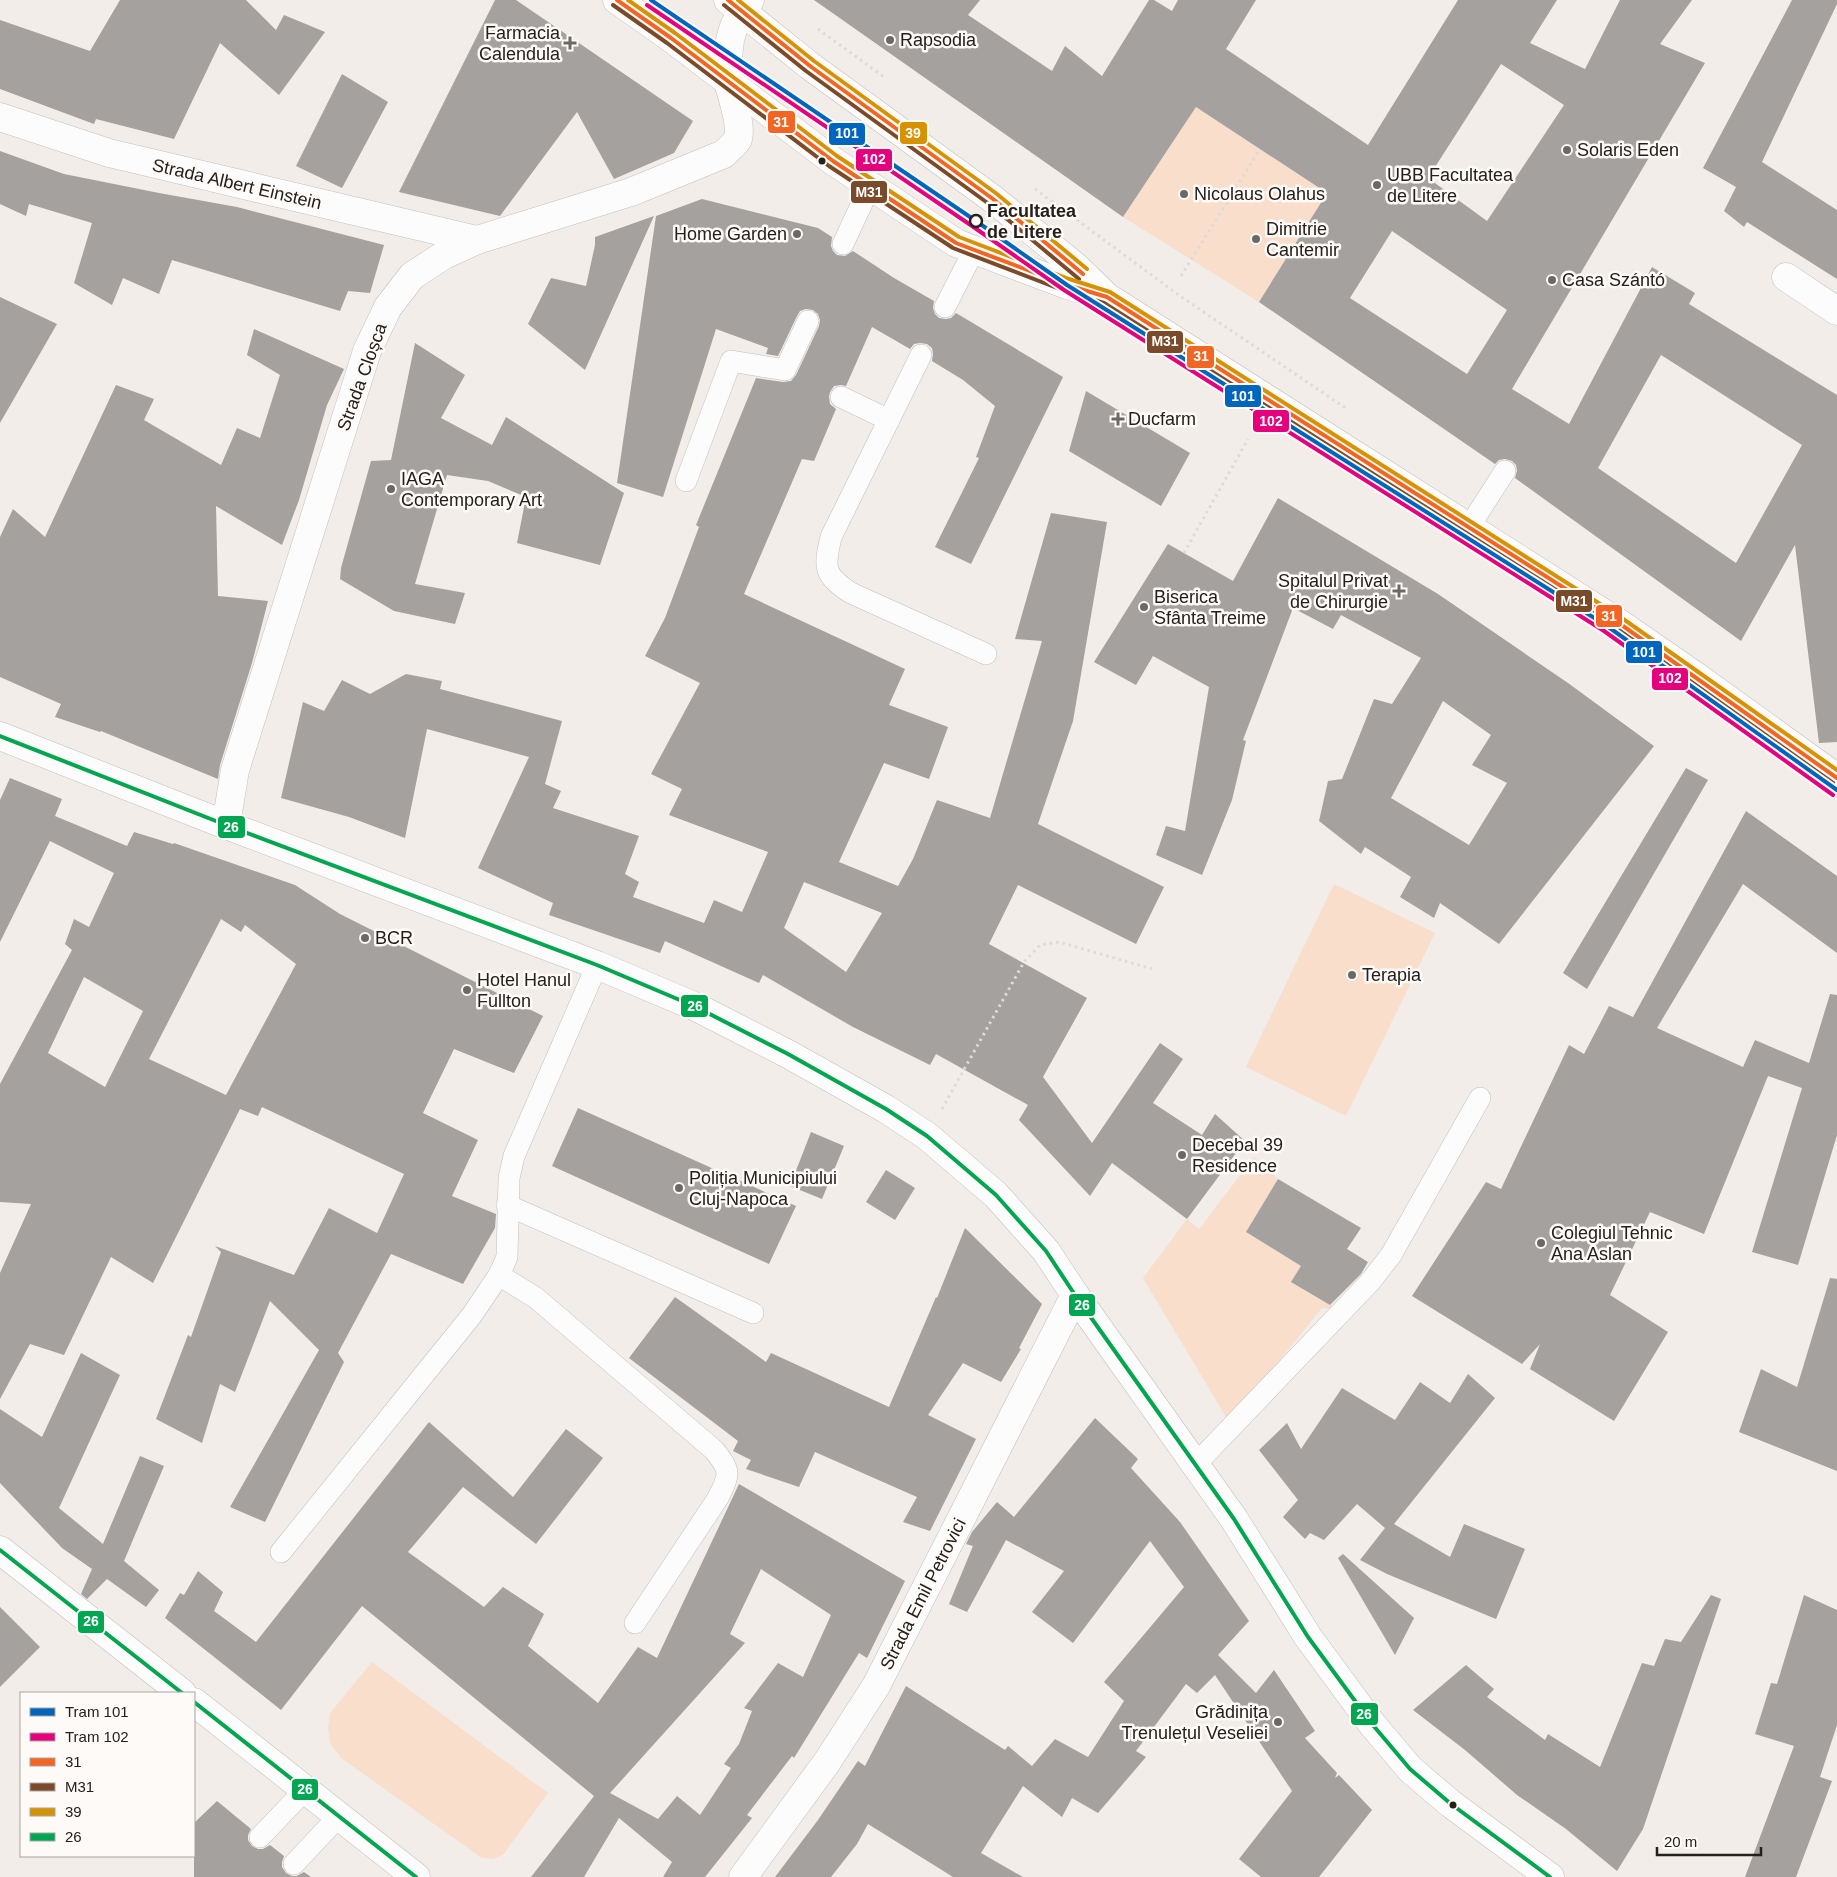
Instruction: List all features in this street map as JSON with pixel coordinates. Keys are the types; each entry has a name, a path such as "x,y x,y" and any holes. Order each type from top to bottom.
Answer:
{"street":[{"path":"617,0 833,161 956,243 1067,285 1107,297"},
{"path":"740,4 810,66 993,199 1076,268 1107,297 1616,621 1837,778"},
{"name":"Strada Cloșca","path":"226,825 234,770 367,351 388,308 412,276 444,254 477,240 631,192 724,154 738,137 738,122 728,82 728,56 730,38 740,4"},
{"name":"Strada Albert Einstein","path":"0,117 109,154 477,240"},
{"path":"1786,277 1837,310"},
{"path":"0,736 226,825 597,964 694,1006 754,1036 886,1109 928,1136 996,1195 1046,1252 1234,1519 1308,1637 1385,1739 1410,1768 1451,1804 1550,1877"},
{"name":"Strada Emil Petrovici","path":"743,1877 827,1762 876,1686 1075,1295"},
{"path":"0,1550 181,1692"},
{"path":"195,1703 416,1877"}],"lane":[{"path":"843,244 870,186"},
{"path":"945,307 974,250"},
{"path":"686,482 731,361 793,374 808,321"},
{"path":"921,355 831,537 827,556 828,571 837,584 851,593 986,654"},
{"path":"842,397 889,420"},
{"path":"1469,527 1505,471"},
{"path":"281,1552 472,1315 500,1275 507,1257 507,1205 509,1178 514,1156 597,964"},
{"path":"1195,1464 1370,1282 1391,1255 1480,1098"},
{"path":"507,1205 752,1313"},
{"path":"500,1275 536,1298 714,1450 726,1465 727,1480 718,1498 635,1623"},
{"path":"260,1837 305,1790"},
{"path":"294,1864 339,1816"}],"path":[{"path":"812,24 892,83"},
{"path":"1181,276 1260,149"},
{"path":"1028,184 1180,296 1353,413"},
{"path":"1184,553 1248,439"},
{"path":"928,1136 1024,962 1040,945 1059,942 1156,970"}],"shaded area":[{"path":"1196,107 1327,193 1259,302 1123,217"},
{"name":"Terapia","path":"1334,884 1435,933 1346,1116 1246,1067"},
{"path":"1254,1157 1278,1179 1246,1232 1301,1266 1292,1282 1339,1310 1322,1308 1229,1422 1143,1278 1187,1219 1199,1229"},
{"path":"372,1662 548,1793 503,1855 493,1859 482,1858 341,1758 330,1743 328,1728 330,1713"}],"building":[{"path":"120,0 246,0 276,30 284,15 325,32 279,95 220,43 174,139 96,119 94,124 0,89 0,20 90,51"},
{"path":"495,0 516,0 693,121 674,153 614,179 577,112 500,216 399,192"},
{"path":"814,0 980,0 968,15 1052,71 1065,46 1102,76 1149,0 1154,0 1172,11 1178,0 1256,0 1226,49 1368,145 1458,0 1557,0 1530,43 1585,69 1620,0 1692,0 1660,44 1705,63 1512,389 1569,424 1652,267 1695,293 1689,304 1837,395 1837,742 1819,743 1795,545 1741,641 1515,478 1516,465 1512,461 1499,460 1495,464 1259,302 1327,193 1196,107 1123,217","holes":["1501,64 1564,105 1487,221 1428,178","1392,231 1507,310 1467,374 1350,298","1661,355 1802,445 1736,563 1598,468"]},
{"path":"1792,0 1837,0 1837,4 1762,162 1837,210 1837,279 1747,222 1744,227 1724,211 1736,187 1703,168"},
{"path":"342,74 388,102 342,188 296,166"},
{"path":"0,151 64,174 237,207 384,245 370,293 348,291 340,311 172,260 159,294 123,278 112,305 74,283 92,223 29,204 26,216 0,204"},
{"path":"702,199 818,228 832,237 831,246 837,255 845,256 853,251 934,301 933,308 939,318 951,318 956,313 1063,377 971,564 935,547 979,458 976,457 995,406 963,380 932,361 932,348 927,344 914,344 910,349 872,327 846,386 834,386 830,392 830,404 836,409 814,461 802,459 744,594 905,669 889,705 948,727 929,779 884,763 839,862 898,886 913,859 937,800 990,818 1042,641 1015,639 1051,513 1107,522 1073,721 1038,824 1164,887 1136,944 1018,885 989,944 1087,998 1043,1077 1092,1143 1160,1043 1183,1059 1153,1103 1202,1135 1215,1114 1245,1141 1187,1219 1112,1163 1090,1196 1019,1120 1028,1105 936,1054 930,1065 853,1027 763,975 759,983 665,941 660,953 549,915 553,903 478,868 529,757 427,729 405,838 349,817 281,798 303,702 324,711 342,680 370,694 406,674 442,681 440,689 562,721 545,784 561,791 553,808 639,836 625,874 639,882 633,897 704,923 714,900 742,912 768,852 669,815 682,789 651,774 700,683 645,656 665,618 699,527 696,525 756,378 783,382 791,381 796,375 820,320 818,314 813,310 806,309 800,311 778,356 766,354 768,348 716,329 663,497 617,483 656,216","holes":["804,882 882,913 846,972 784,928"]},
{"path":"654,216 585,370 528,324 551,278 586,286 595,237"},
{"path":"0,297 57,324 0,423"},
{"path":"254,329 344,369 327,405 299,500 282,545 216,506 218,596 268,601 252,663 220,765 218,779 101,731 55,717 61,704 0,677 0,537 13,509 45,537 116,385 154,399 144,420 221,465 237,428 260,438 280,375 247,355"},
{"path":"415,343 465,375 441,418 492,445 506,417 624,493 600,565 517,543 526,497 488,481 447,475 415,584 465,593 455,624 394,611 340,579 341,568 371,461 391,460"},
{"path":"1086,391 1190,453 1161,506 1069,451"},
{"path":"1278,498 1438,594 1568,683 1654,746 1499,944 1440,903 1434,918 1400,897 1411,877 1365,847 1361,854 1319,821 1328,781 1342,779 1374,699 1392,704 1421,658 1341,615 1333,629 1293,608 1243,740 1246,741 1232,800 1202,875 1156,855 1166,826 1185,831 1209,687 1153,656 1136,685 1094,662 1168,544 1233,581","holes":["1443,701 1491,735 1472,765 1507,783 1469,845 1391,798"]},
{"path":"1686,768 1708,780 1587,989 1563,973"},
{"path":"10,778 62,799 55,816 127,846 134,832 174,843 295,885 340,914 543,1016 514,1073 454,1049 423,1113 478,1140 452,1196 496,1214 495,1228 463,1284 391,1254 338,1353 344,1362 265,1522 230,1507 319,1350 270,1301 235,1392 220,1384 202,1443 156,1419 188,1335 191,1337 221,1252 215,1246 294,1275 329,1208 377,1233 404,1174 262,1107 258,1116 240,1109 153,1283 111,1257 64,1355 30,1344 0,1399 0,1273 31,1204 0,1202 0,1084 72,950 65,944 74,919 89,927 114,873 50,841 0,942 0,800","holes":["221,919 241,932 245,925 296,964 226,1095 149,1059","84,977 143,1011 105,1087 48,1053"]},
{"name":"Colegiul Tehnic Ana Aslan","path":"1746,811 1837,876 1837,953 1743,884 1657,1028 1743,1067 1755,1040 1809,1063 1830,994 1837,995 1837,1135 1798,1265 1752,1252 1802,1088 1768,1076 1704,1234 1650,1212 1610,1295 1668,1332 1614,1421 1530,1369 1540,1344 1522,1364 1412,1296 1486,1182 1501,1189 1569,1045 1584,1054 1609,1006 1633,1017"},
{"name":"Poliția Municipiului Cluj-Napoca","path":"578,1108 796,1206 769,1264 552,1166"},
{"path":"811,1132 844,1146 822,1199 790,1186"},
{"path":"886,1170 915,1188 895,1220 866,1202"},
{"path":"1278,1179 1361,1228 1347,1249 1368,1262 1361,1274 1330,1305 1291,1282 1301,1266 1246,1232"},
{"path":"965,1228 1042,1304 1019,1348 1021,1349 1001,1382 963,1363 928,1415 976,1439 930,1531 903,1522 917,1497 815,1452 799,1487 746,1469 751,1460 733,1451 738,1441 629,1358 675,1297 766,1362 771,1353 889,1407 937,1298"},
{"path":"1830,1278 1837,1279 1837,1471 1739,1432 1761,1369 1797,1387"},
{"path":"81,1353 120,1375 59,1508 103,1544 140,1456 164,1466 124,1561 159,1590 146,1607 107,1579 87,1599 81,1594 92,1569 62,1548 0,1483 0,1409 42,1437"},
{"path":"1468,1374 1495,1398 1394,1524 1450,1557 1464,1524 1525,1549 1496,1619 1387,1574 1360,1560 1385,1528 1357,1504 1324,1540 1310,1533 1305,1539 1283,1517 1298,1500 1259,1450 1287,1423 1301,1449 1342,1388 1395,1420 1420,1382 1450,1403"},
{"path":"1095,1418 1138,1459 1131,1468 1180,1522 1249,1621 1218,1655 1256,1693 1274,1670 1315,1731 1305,1738 1337,1773 1335,1778 1339,1775 1372,1810 1319,1877 1261,1877 1239,1859 1292,1791 1215,1675 1197,1693 1186,1684 1136,1751 1146,1757 1098,1813 1072,1798 1062,1817 1023,1786 981,1853 1023,1877 953,1877 868,1824 857,1844 831,1877 775,1877 818,1820 858,1761 865,1766 906,1686 1005,1750 1008,1746 1032,1766 1055,1739 1088,1757 1124,1701 1104,1682 1184,1587 1150,1541 1073,1643 1032,1612 1064,1571 1006,1540 967,1612 949,1604 973,1546 966,1544 972,1532 997,1502 1014,1517"},
{"path":"429,1422 513,1497 566,1429 603,1458 536,1544 463,1487 408,1552 484,1607 503,1587 544,1614 528,1646 598,1703 638,1647 657,1658 739,1484 905,1581 867,1658 859,1653 794,1758 792,1756 747,1815 752,1818 705,1877 663,1877 672,1862 619,1818 584,1877 531,1877 594,1796 362,1606 281,1710 165,1618 180,1593 184,1595 198,1571 223,1592 214,1611 256,1642","holes":["761,1569 831,1615 803,1677 778,1663 744,1708 752,1711 739,1744 724,1764 731,1768 700,1815 677,1796 658,1819 610,1793 745,1643 730,1634"]},
{"path":"1343,1554 1414,1618 1395,1655 1338,1558"},
{"path":"1711,1595 1721,1599 1643,1829 1617,1871 1566,1829 1517,1795 1465,1750 1413,1710 1466,1665 1494,1689 1487,1697 1545,1740 1548,1734 1600,1767 1642,1663 1654,1666 1665,1639 1681,1642"},
{"path":"1804,1595 1837,1610 1837,1725 1820,1777 1832,1781 1796,1877 1745,1877 1794,1746 1755,1734 1771,1683 1777,1684"},
{"path":"0,1607 40,1647 0,1687"},
{"path":"217,1801 251,1829 248,1840 252,1846 263,1849 270,1845 284,1856 282,1867 286,1873 297,1876 304,1872 311,1877 194,1877 195,1822"}],"tram line":[{"name":"101","path":"651,0 1067,285 1607,626 1837,790"},
{"name":"102","path":"647,5 1064,290 1604,631 1833,795"}],"transit line":[{"name":"31","path":"617,0 671,38 833,161 956,243 1067,285 1107,297 1616,621 1837,778"},
{"name":"39","path":"628,0 675,33 837,156 959,237 1069,279 1110,292 1619,616 1837,770"},
{"name":"31","path":"728,0 810,66 993,199 1083,274"},
{"name":"39","path":"738,0 814,61 997,194 1087,269"},
{"name":"M31","path":"613,5 667,43 829,166 953,248 1065,291 1104,303 1613,626 1833,783"},
{"name":"M31","path":"724,5 806,71 989,204 1079,279"},
{"name":"26","path":"0,736 226,825 597,965 694,1006 788,1054 886,1109 927,1136 996,1195 1046,1251 1075,1295 1234,1519 1308,1637 1372,1724 1410,1769 1451,1804 1550,1877"},
{"name":"26","path":"0,1550 181,1692"},
{"name":"26","path":"195,1703 416,1877"}],"place":[{"name":"Rapsodia","path":"890,40"},
{"name":"Farmacia Calendula","path":"570,43"},
{"name":"Solaris Eden","path":"1567,150"},
{"name":"UBB Facultatea de Litere","path":"1377,185"},
{"name":"Nicolaus Olahus","path":"1184,194"},
{"name":"Facultatea de Litere","path":"976,221"},
{"name":"Home Garden","path":"797,234"},
{"name":"Dimitrie Cantemir","path":"1256,239"},
{"name":"Casa Szántó","path":"1552,280"},
{"name":"Ducfarm","path":"1118,419"},
{"name":"IAGA Contemporary Art","path":"391,489"},
{"name":"Spitalul Privat de Chirurgie","path":"1399,591"},
{"name":"Biserica Sfânta Treime","path":"1144,607"},
{"name":"BCR","path":"365,938"},
{"name":"Terapia","path":"1352,975"},
{"name":"Hotel Hanul Fullton","path":"467,990"},
{"name":"Decebal 39 Residence","path":"1182,1155"},
{"name":"Poliția Municipiului Cluj-Napoca","path":"679,1188"},
{"name":"Colegiul Tehnic Ana Aslan","path":"1541,1243"},
{"name":"Grădinița Trenulețul Veseliei","path":"1278,1722"}]}
